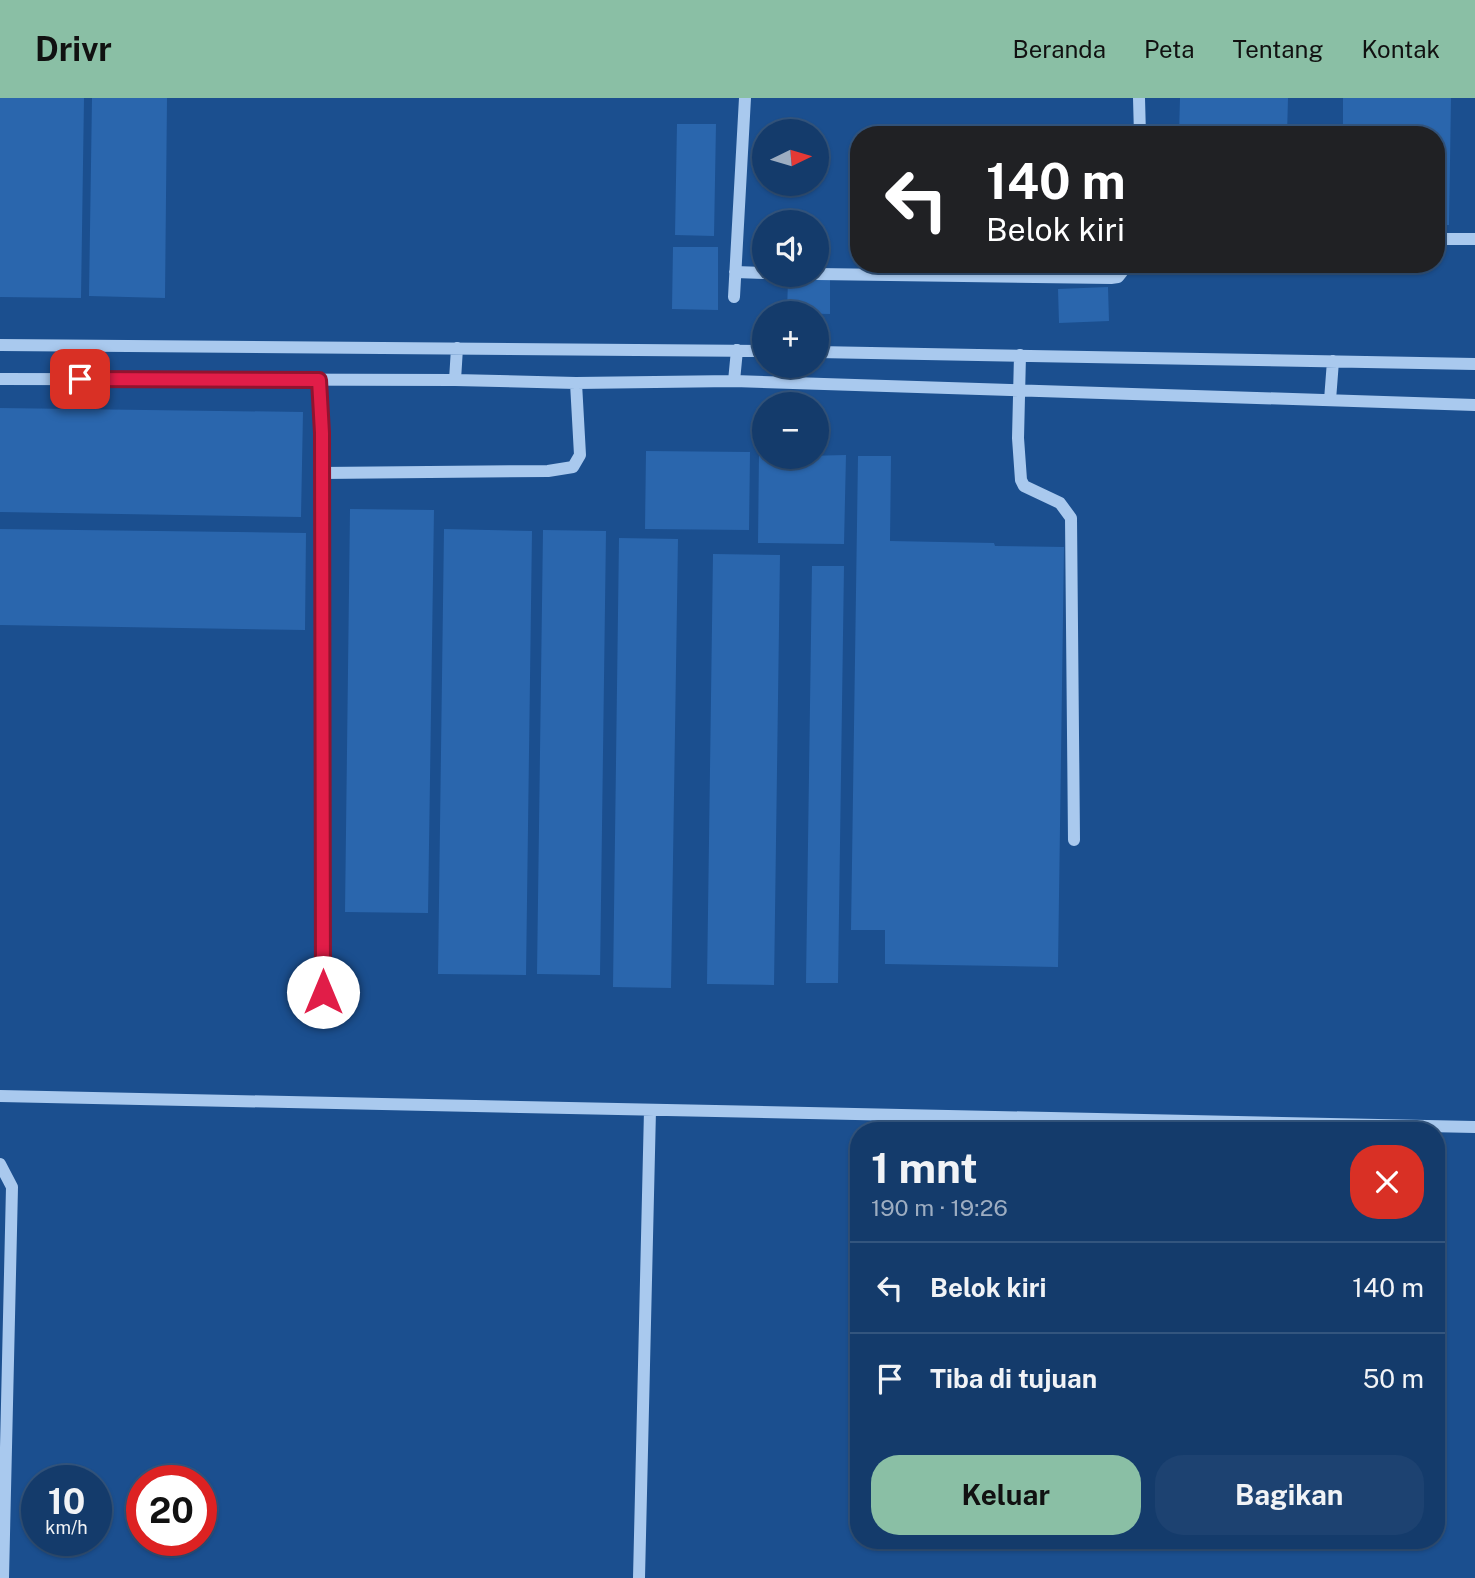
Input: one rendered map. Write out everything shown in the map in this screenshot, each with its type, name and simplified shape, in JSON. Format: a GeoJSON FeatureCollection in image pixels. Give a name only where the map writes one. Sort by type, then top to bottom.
{"type":"FeatureCollection","features":[{"type":"Feature","properties":{"kind":"street"},"geometry":{"type":"LineString","coordinates":[[734,297],[745,98]]}},
{"type":"Feature","properties":{"kind":"street"},"geometry":{"type":"LineString","coordinates":[[1139,98],[1140,126]]}},
{"type":"Feature","properties":{"kind":"street"},"geometry":{"type":"LineString","coordinates":[[1445,239],[1475,239]]}},
{"type":"Feature","properties":{"kind":"street"},"geometry":{"type":"LineString","coordinates":[[735,272],[752,273]]}},
{"type":"Feature","properties":{"kind":"street"},"geometry":{"type":"LineString","coordinates":[[829,274],[1111,278],[1118,277],[1121,273]]}},
{"type":"Feature","properties":{"kind":"street"},"geometry":{"type":"LineString","coordinates":[[0,345],[752,351]]}},
{"type":"Feature","properties":{"kind":"street"},"geometry":{"type":"LineString","coordinates":[[455,380],[457,348]]}},
{"type":"Feature","properties":{"kind":"street"},"geometry":{"type":"LineString","coordinates":[[734,382],[737,350]]}},
{"type":"Feature","properties":{"kind":"street"},"geometry":{"type":"LineString","coordinates":[[829,352],[1475,364]]}},
{"type":"Feature","properties":{"kind":"street"},"geometry":{"type":"LineString","coordinates":[[1020,355],[1021,480],[1024,486],[1060,503],[1071,518],[1074,840]]}},
{"type":"Feature","properties":{"kind":"street"},"geometry":{"type":"LineString","coordinates":[[1330,400],[1333,361]]}},
{"type":"Feature","properties":{"kind":"street"},"geometry":{"type":"LineString","coordinates":[[0,379],[734,382],[1475,405]]}},
{"type":"Feature","properties":{"kind":"street"},"geometry":{"type":"LineString","coordinates":[[319,380],[322,433],[323,992]]}},
{"type":"Feature","properties":{"kind":"street"},"geometry":{"type":"LineString","coordinates":[[321,473],[548,471],[573,467],[580,455],[576,383]]}},
{"type":"Feature","properties":{"kind":"street"},"geometry":{"type":"LineString","coordinates":[[0,1096],[650,1110],[1029,1122]]}},
{"type":"Feature","properties":{"kind":"street"},"geometry":{"type":"LineString","coordinates":[[639,1578],[650,1110]]}},
{"type":"Feature","properties":{"kind":"street"},"geometry":{"type":"LineString","coordinates":[[1445,1127],[1475,1127]]}},
{"type":"Feature","properties":{"kind":"street"},"geometry":{"type":"LineString","coordinates":[[0,1164],[12,1187],[3,1578]]}},
{"type":"Feature","properties":{"kind":"building"},"geometry":{"type":"Polygon","coordinates":[[[0,98],[84,98],[81,298],[0,297],[0,98]]]}},
{"type":"Feature","properties":{"kind":"building"},"geometry":{"type":"Polygon","coordinates":[[[92,98],[167,98],[165,298],[89,296],[92,98]]]}},
{"type":"Feature","properties":{"kind":"building"},"geometry":{"type":"Polygon","coordinates":[[[1180,98],[1288,98],[1287,126],[1179,126],[1180,98]]]}},
{"type":"Feature","properties":{"kind":"building"},"geometry":{"type":"Polygon","coordinates":[[[1343,98],[1451,98],[1449,225],[1445,225],[1445,126],[1343,126],[1343,98]]]}},
{"type":"Feature","properties":{"kind":"building"},"geometry":{"type":"Polygon","coordinates":[[[677,124],[716,124],[714,236],[675,235],[677,124]]]}},
{"type":"Feature","properties":{"kind":"building"},"geometry":{"type":"Polygon","coordinates":[[[673,247],[718,247],[718,310],[672,309],[673,247]]]}},
{"type":"Feature","properties":{"kind":"building"},"geometry":{"type":"Polygon","coordinates":[[[830,279],[830,314],[829,301],[787,301],[788,287],[829,287],[830,279]]]}},
{"type":"Feature","properties":{"kind":"building"},"geometry":{"type":"Polygon","coordinates":[[[1108,287],[1109,321],[1059,323],[1058,289],[1108,287]]]}},
{"type":"Feature","properties":{"kind":"building"},"geometry":{"type":"Polygon","coordinates":[[[0,408],[303,412],[301,517],[0,512],[0,408]]]}},
{"type":"Feature","properties":{"kind":"building"},"geometry":{"type":"Polygon","coordinates":[[[646,451],[750,452],[749,530],[645,529],[646,451]]]}},
{"type":"Feature","properties":{"kind":"building"},"geometry":{"type":"Polygon","coordinates":[[[829,455],[846,455],[844,544],[758,543],[759,469],[829,469],[829,455]]]}},
{"type":"Feature","properties":{"kind":"building"},"geometry":{"type":"Polygon","coordinates":[[[858,456],[891,456],[890,541],[1064,547],[1058,967],[885,964],[885,930],[851,930],[858,456]]]}},
{"type":"Feature","properties":{"kind":"building"},"geometry":{"type":"Polygon","coordinates":[[[350,509],[434,510],[428,913],[345,912],[350,509]]]}},
{"type":"Feature","properties":{"kind":"building"},"geometry":{"type":"Polygon","coordinates":[[[0,529],[306,533],[305,630],[0,625],[0,529]]]}},
{"type":"Feature","properties":{"kind":"building"},"geometry":{"type":"Polygon","coordinates":[[[444,529],[532,531],[526,975],[438,974],[444,529]]]}},
{"type":"Feature","properties":{"kind":"building"},"geometry":{"type":"Polygon","coordinates":[[[543,530],[606,531],[600,975],[537,974],[543,530]]]}},
{"type":"Feature","properties":{"kind":"building"},"geometry":{"type":"Polygon","coordinates":[[[619,538],[678,539],[671,988],[613,987],[619,538]]]}},
{"type":"Feature","properties":{"kind":"building"},"geometry":{"type":"Polygon","coordinates":[[[713,554],[780,555],[774,985],[707,984],[713,554]]]}},
{"type":"Feature","properties":{"kind":"building"},"geometry":{"type":"Polygon","coordinates":[[[812,566],[844,566],[838,983],[806,983],[812,566]]]}},
{"type":"Feature","properties":{"kind":"route"},"geometry":{"type":"LineString","coordinates":[[80,379],[319,380],[322,433],[323,992]]}}]}
